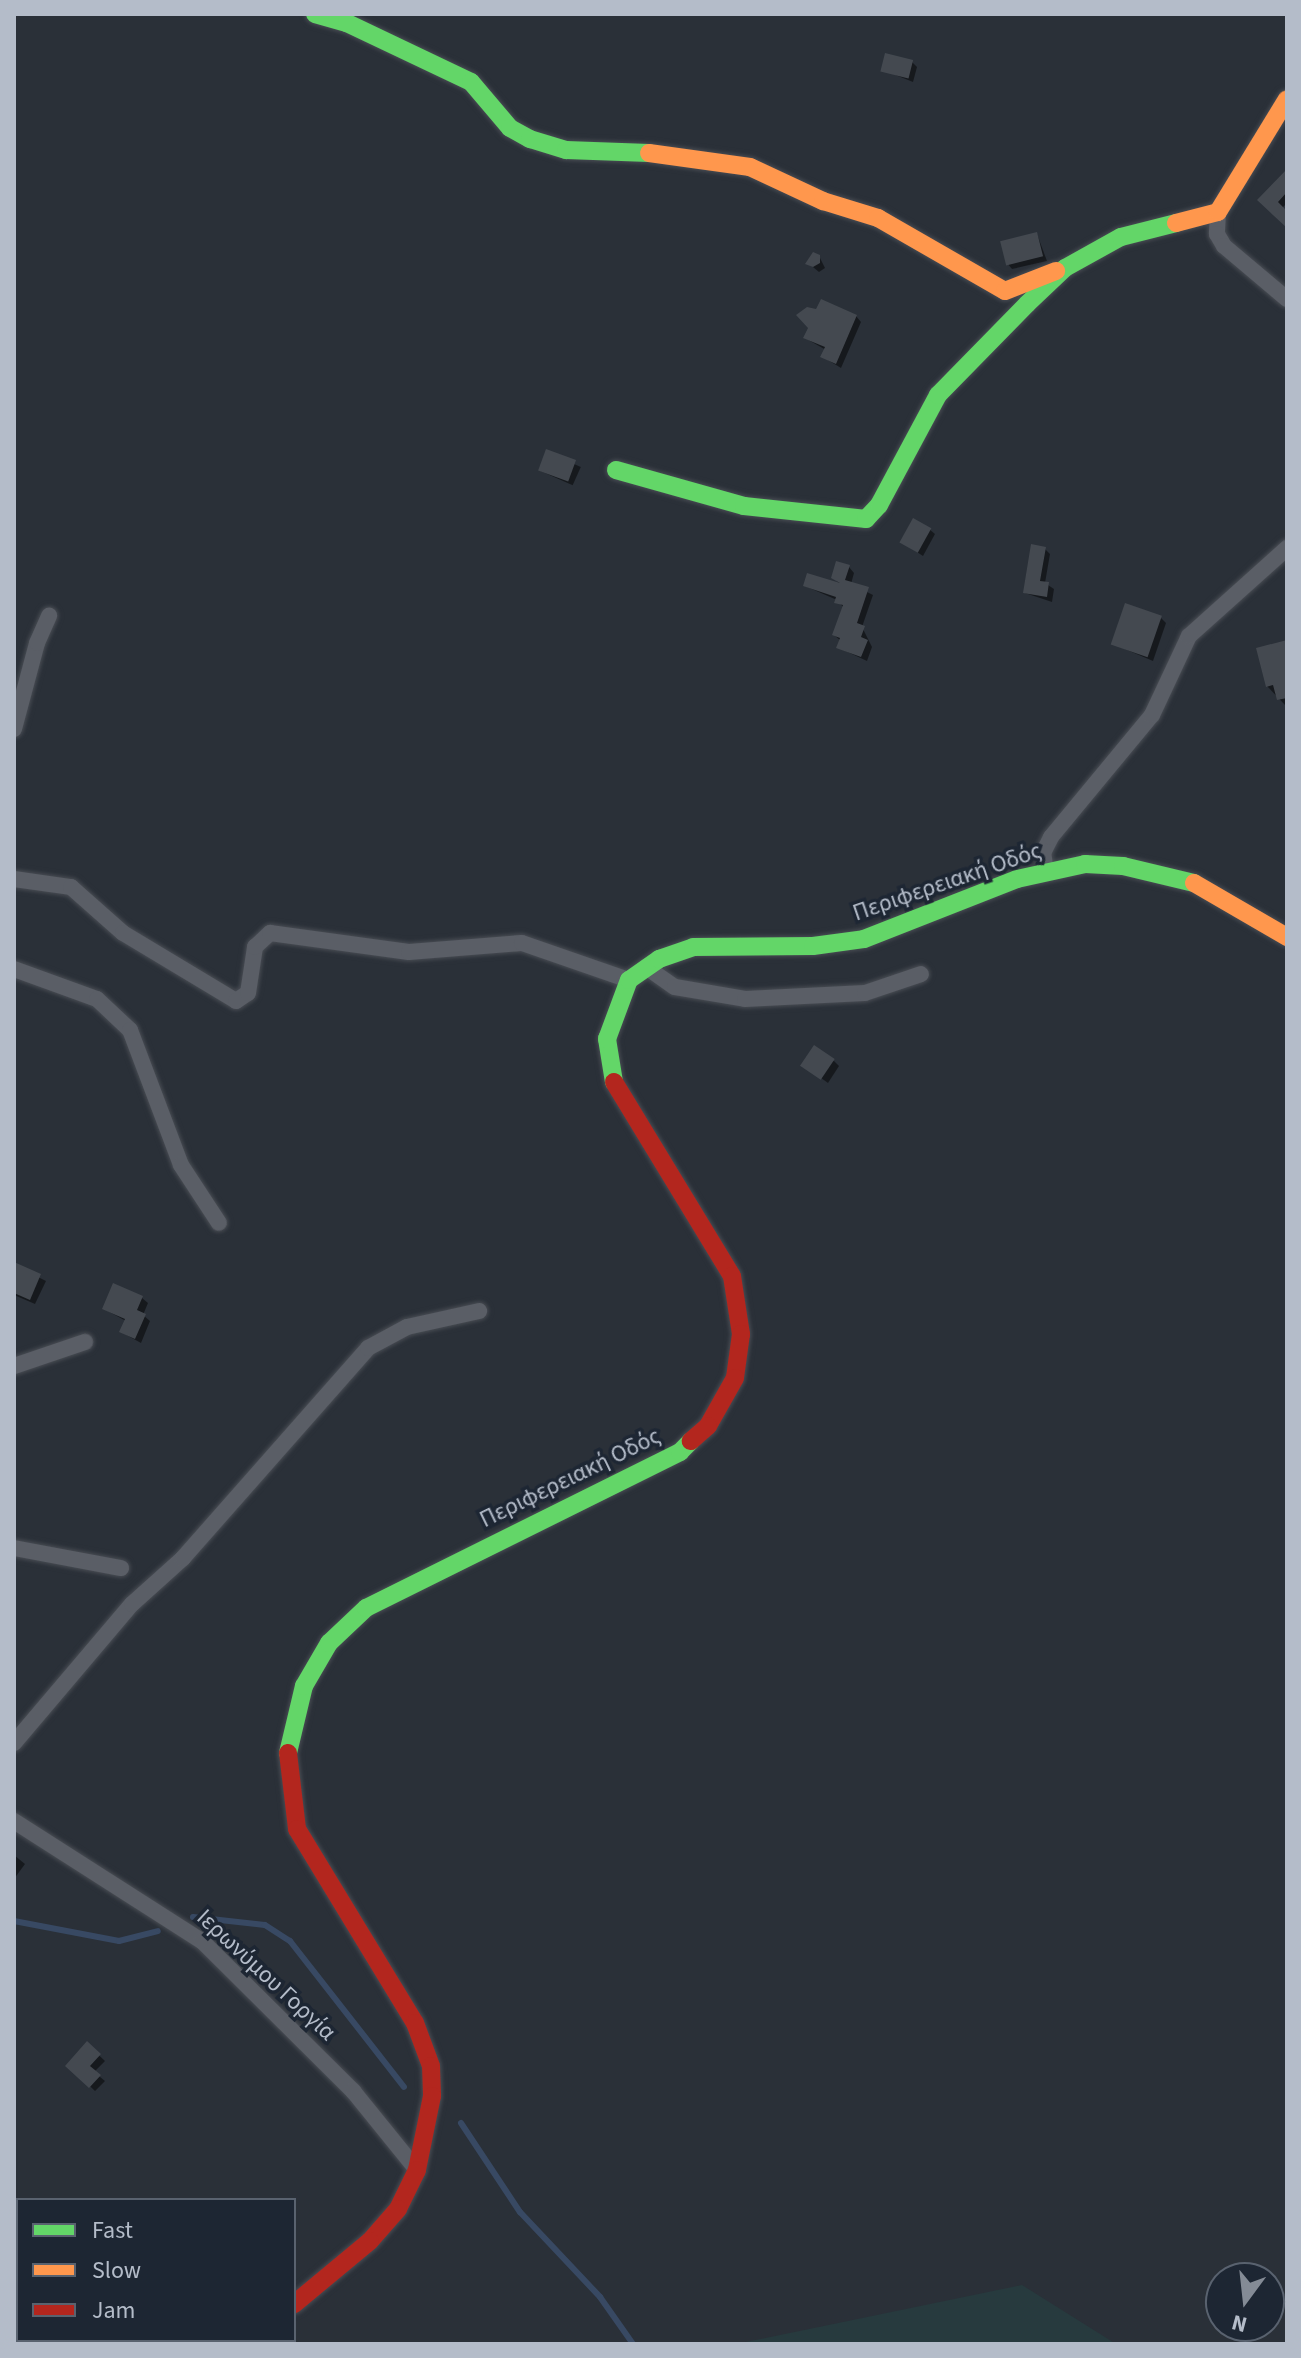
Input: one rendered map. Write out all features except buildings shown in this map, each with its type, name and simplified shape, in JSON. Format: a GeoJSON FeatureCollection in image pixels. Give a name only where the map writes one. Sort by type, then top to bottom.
{"type":"FeatureCollection","features":[{"type":"Feature","properties":{"kind":"main road"},"geometry":{"type":"LineString","coordinates":[[315,14],[347,23],[458,74],[510,128],[530,139],[566,150],[668,154],[750,167],[823,201],[888,223],[1005,291],[1065,268],[1121,237],[1218,212],[1287,99]]}},
{"type":"Feature","properties":{"kind":"main road"},"geometry":{"type":"LineString","coordinates":[[616,470],[744,506],[866,519],[879,505],[938,395],[1065,268]]}},
{"type":"Feature","properties":{"kind":"main road","name":"Περιφερειακή Οδός"},"geometry":{"type":"LineString","coordinates":[[296,2302],[380,2232],[417,2170],[432,2096],[427,2048],[302,1842],[287,1779],[288,1741],[309,1675],[329,1643],[356,1615],[437,1568],[660,1465],[703,1432],[730,1391],[741,1334],[732,1276],[624,1105],[610,1070],[610,1023],[629,980],[675,951],[716,944],[813,946],[864,939],[1046,871],[1085,864],[1168,876],[1228,900],[1287,937]]}},
{"type":"Feature","properties":{"kind":"street"},"geometry":{"type":"LineString","coordinates":[[1218,212],[1217,234],[1224,246],[1287,299]]}},
{"type":"Feature","properties":{"kind":"street"},"geometry":{"type":"LineString","coordinates":[[1046,871],[1043,853],[1051,837],[1152,715],[1177,652],[1194,628],[1287,548]]}},
{"type":"Feature","properties":{"kind":"street"},"geometry":{"type":"LineString","coordinates":[[14,729],[49,616]]}},
{"type":"Feature","properties":{"kind":"street"},"geometry":{"type":"LineString","coordinates":[[14,879],[71,887],[123,933],[236,1001],[248,993],[255,947],[270,933],[409,952],[522,943],[629,980]]}},
{"type":"Feature","properties":{"kind":"street"},"geometry":{"type":"LineString","coordinates":[[646,967],[685,990],[745,999],[836,997],[921,974]]}},
{"type":"Feature","properties":{"kind":"street"},"geometry":{"type":"LineString","coordinates":[[14,969],[97,999],[130,1030],[181,1165],[219,1223]]}},
{"type":"Feature","properties":{"kind":"street"},"geometry":{"type":"LineString","coordinates":[[14,1743],[132,1604],[183,1558],[368,1348],[407,1327],[479,1311]]}},
{"type":"Feature","properties":{"kind":"street"},"geometry":{"type":"LineString","coordinates":[[14,1366],[85,1342]]}},
{"type":"Feature","properties":{"kind":"street"},"geometry":{"type":"LineString","coordinates":[[14,1548],[121,1568]]}},
{"type":"Feature","properties":{"kind":"street","name":"Ιερωνύμου Γοργία"},"geometry":{"type":"LineString","coordinates":[[14,1821],[202,1941],[353,2091],[417,2170]]}},
{"type":"Feature","properties":{"kind":"green space"},"geometry":{"type":"Polygon","coordinates":[[[1022,2285],[1116,2344],[736,2344],[1022,2285]]]}},
{"type":"Feature","properties":{"kind":"waterway"},"geometry":{"type":"LineString","coordinates":[[193,1917],[265,1925],[290,1941],[404,2087]]}},
{"type":"Feature","properties":{"kind":"waterway"},"geometry":{"type":"LineString","coordinates":[[14,1921],[119,1941],[158,1931]]}},
{"type":"Feature","properties":{"kind":"waterway"},"geometry":{"type":"LineString","coordinates":[[461,2123],[520,2212],[600,2297],[633,2344]]}},
{"type":"Feature","properties":{"kind":"traffic: fast"},"geometry":{"type":"LineString","coordinates":[[315,14],[347,23],[471,82],[510,128],[530,139],[566,150],[649,153]]}},
{"type":"Feature","properties":{"kind":"traffic: fast"},"geometry":{"type":"LineString","coordinates":[[616,470],[744,506],[866,519],[879,505],[938,395],[1027,304],[1065,268],[1121,237],[1176,223]]}},
{"type":"Feature","properties":{"kind":"traffic: fast"},"geometry":{"type":"LineString","coordinates":[[614,1082],[607,1039],[629,980],[659,959],[693,947],[813,946],[864,939],[1017,879],[1085,864],[1123,866],[1194,883]]}},
{"type":"Feature","properties":{"kind":"traffic: fast"},"geometry":{"type":"LineString","coordinates":[[288,1753],[304,1686],[329,1643],[366,1608],[680,1452],[691,1441]]}},
{"type":"Feature","properties":{"kind":"traffic: slow"},"geometry":{"type":"LineString","coordinates":[[1176,223],[1218,212],[1287,99]]}},
{"type":"Feature","properties":{"kind":"traffic: slow"},"geometry":{"type":"LineString","coordinates":[[649,153],[750,167],[823,201],[878,218],[1005,291],[1056,271]]}},
{"type":"Feature","properties":{"kind":"traffic: slow"},"geometry":{"type":"LineString","coordinates":[[1194,883],[1287,937]]}},
{"type":"Feature","properties":{"kind":"traffic: jam"},"geometry":{"type":"LineString","coordinates":[[614,1082],[732,1276],[741,1334],[735,1378],[708,1426],[691,1441]]}},
{"type":"Feature","properties":{"kind":"traffic: jam"},"geometry":{"type":"LineString","coordinates":[[288,1753],[297,1829],[415,2023],[431,2066],[432,2096],[417,2170],[398,2209],[370,2241],[296,2302]]}}]}
